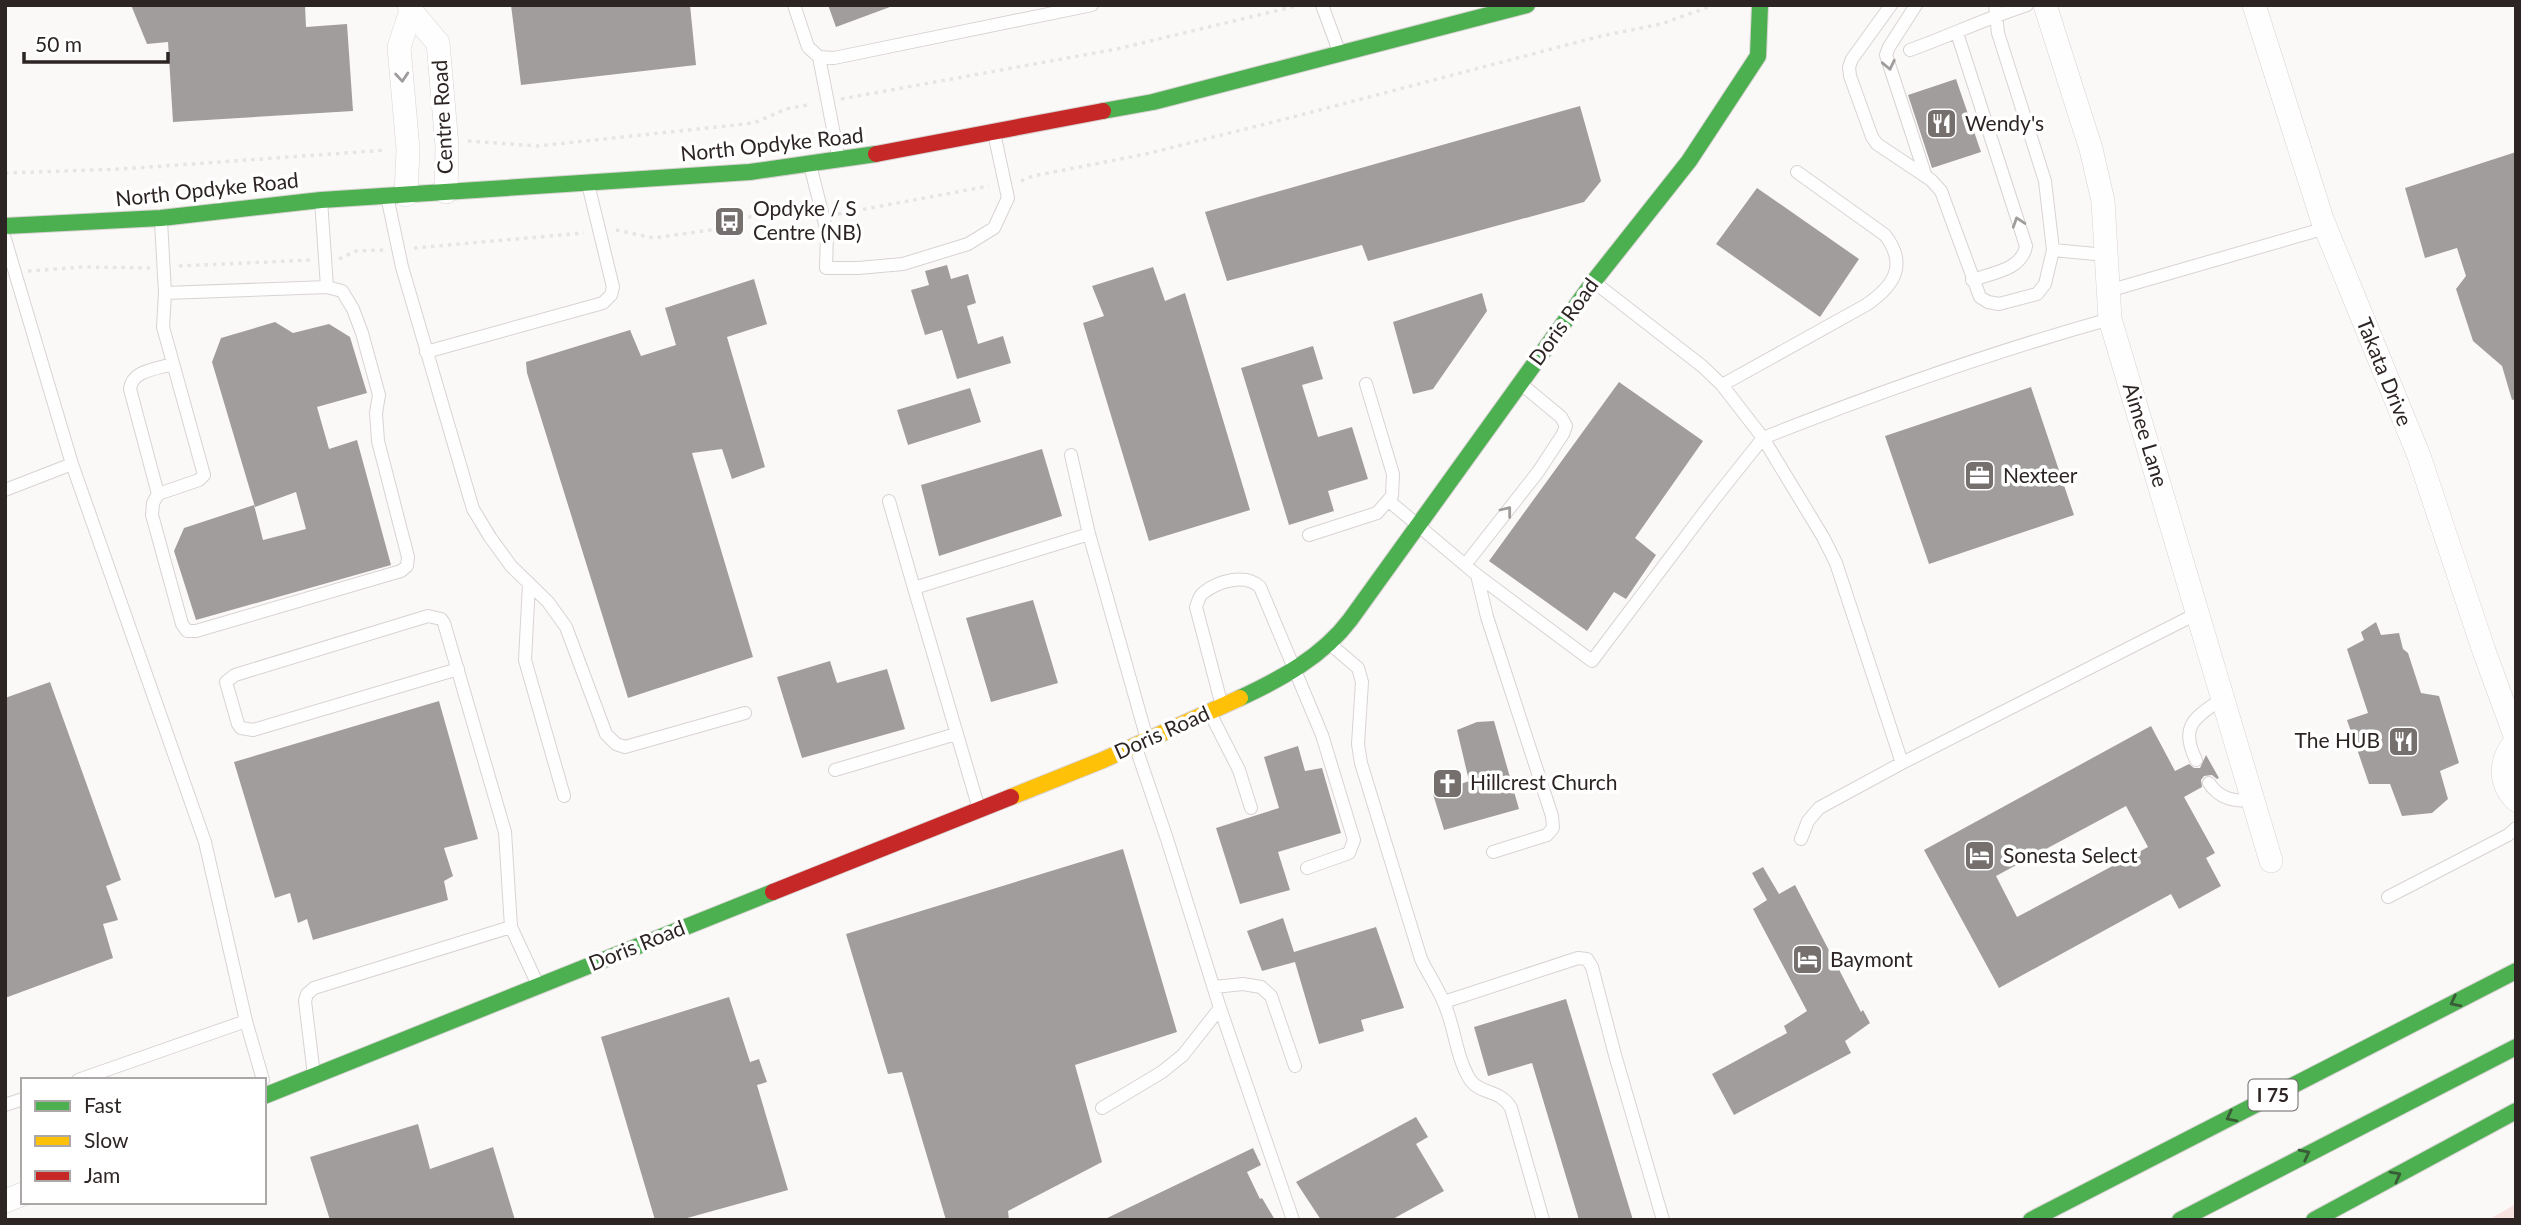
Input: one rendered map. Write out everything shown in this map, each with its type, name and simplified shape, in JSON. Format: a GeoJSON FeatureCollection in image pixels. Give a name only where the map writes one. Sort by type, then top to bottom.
{"type":"FeatureCollection","features":[{"type":"Feature","properties":{"kind":"main road","name":"North Opdyke Road"},"geometry":{"type":"LineString","coordinates":[[5,226],[161,218],[321,200],[750,172],[839,162],[1153,102],[1527,5]]}},
{"type":"Feature","properties":{"kind":"main road","name":"Doris Road"},"geometry":{"type":"LineString","coordinates":[[266,1088],[314,1076],[979,810],[1216,710],[1295,668],[1329,644],[1362,604],[1594,281],[1689,161],[1758,56],[1760,5]]}},
{"type":"Feature","properties":{"kind":"main road","name":"I 75"},"geometry":{"type":"LineString","coordinates":[[2031,1220],[2516,971]]}},
{"type":"Feature","properties":{"kind":"main road"},"geometry":{"type":"LineString","coordinates":[[2180,1220],[2516,1047]]}},
{"type":"Feature","properties":{"kind":"main road"},"geometry":{"type":"LineString","coordinates":[[2314,1220],[2516,1111]]}},
{"type":"Feature","properties":{"kind":"street","name":"Aimee Lane"},"geometry":{"type":"LineString","coordinates":[[2045,5],[2091,149],[2103,201],[2110,319],[2271,861]]}},
{"type":"Feature","properties":{"kind":"street","name":"Takata Drive"},"geometry":{"type":"LineString","coordinates":[[2254,5],[2326,228],[2419,456],[2516,739]]}},
{"type":"Feature","properties":{"kind":"street","name":"Centre Road"},"geometry":{"type":"LineString","coordinates":[[410,8],[438,43],[447,146],[446,192]]}},
{"type":"Feature","properties":{"kind":"street","name":"Centre Road"},"geometry":{"type":"LineString","coordinates":[[397,195],[408,149],[399,47],[410,8]]}},
{"type":"Feature","properties":{"kind":"street"},"geometry":{"type":"LineString","coordinates":[[2516,739],[2505,757],[2502,770],[2504,782],[2516,800]]}},
{"type":"Feature","properties":{"kind":"lane"},"geometry":{"type":"LineString","coordinates":[[794,5],[808,47],[819,57],[839,162]]}},
{"type":"Feature","properties":{"kind":"lane"},"geometry":{"type":"LineString","coordinates":[[819,57],[834,58],[1093,5]]}},
{"type":"Feature","properties":{"kind":"lane"},"geometry":{"type":"LineString","coordinates":[[1322,5],[1340,54]]}},
{"type":"Feature","properties":{"kind":"lane"},"geometry":{"type":"LineString","coordinates":[[1891,5],[1852,59],[1850,76],[1872,137],[1877,144],[1926,177],[1941,191],[1980,297],[1998,304],[2037,294],[2045,284],[2053,250],[2045,181],[1998,33],[1995,10]]}},
{"type":"Feature","properties":{"kind":"lane"},"geometry":{"type":"LineString","coordinates":[[1916,5],[1886,55],[1926,177]]}},
{"type":"Feature","properties":{"kind":"lane"},"geometry":{"type":"LineString","coordinates":[[1910,50],[1957,33],[1995,10],[2027,5]]}},
{"type":"Feature","properties":{"kind":"lane"},"geometry":{"type":"LineString","coordinates":[[1957,33],[2026,246],[2015,265],[1972,280]]}},
{"type":"Feature","properties":{"kind":"lane"},"geometry":{"type":"LineString","coordinates":[[810,164],[827,232],[826,268],[903,264],[968,244],[994,228],[1008,198],[994,133]]}},
{"type":"Feature","properties":{"kind":"lane"},"geometry":{"type":"LineString","coordinates":[[1722,385],[1866,305],[1895,277],[1898,261],[1894,247],[1885,235],[1797,172]]}},
{"type":"Feature","properties":{"kind":"lane"},"geometry":{"type":"LineString","coordinates":[[426,352],[603,303],[611,295],[613,287],[588,183]]}},
{"type":"Feature","properties":{"kind":"lane"},"geometry":{"type":"LineString","coordinates":[[397,195],[398,249],[473,509],[497,547],[548,602],[566,628],[606,734],[616,744],[625,747],[745,713]]}},
{"type":"Feature","properties":{"kind":"lane"},"geometry":{"type":"LineString","coordinates":[[321,200],[327,287]]}},
{"type":"Feature","properties":{"kind":"lane"},"geometry":{"type":"LineString","coordinates":[[161,218],[165,293],[163,327],[204,475],[199,480],[158,494],[153,503],[152,515],[182,624],[187,631],[195,631],[401,571],[407,566],[408,557],[378,441],[377,382],[353,309],[342,291],[327,287],[165,293]]}},
{"type":"Feature","properties":{"kind":"lane"},"geometry":{"type":"LineString","coordinates":[[2108,291],[2326,228]]}},
{"type":"Feature","properties":{"kind":"lane"},"geometry":{"type":"LineString","coordinates":[[5,239],[72,464],[205,842],[246,1021],[262,1078]]}},
{"type":"Feature","properties":{"kind":"lane"},"geometry":{"type":"LineString","coordinates":[[2053,250],[2106,255]]}},
{"type":"Feature","properties":{"kind":"lane"},"geometry":{"type":"LineString","coordinates":[[1594,281],[1702,366],[1722,385],[1763,438],[1836,563],[1902,763]]}},
{"type":"Feature","properties":{"kind":"lane"},"geometry":{"type":"LineString","coordinates":[[1389,501],[1477,575],[1592,661],[1763,438],[1833,410],[2047,337],[2110,319]]}},
{"type":"Feature","properties":{"kind":"lane"},"geometry":{"type":"LineString","coordinates":[[158,494],[130,389],[131,381],[136,375],[173,364]]}},
{"type":"Feature","properties":{"kind":"lane"},"geometry":{"type":"LineString","coordinates":[[1465,565],[1538,472],[1566,426],[1561,417],[1520,383]]}},
{"type":"Feature","properties":{"kind":"lane"},"geometry":{"type":"LineString","coordinates":[[1309,535],[1377,513],[1392,496],[1393,474],[1366,384]]}},
{"type":"Feature","properties":{"kind":"lane"},"geometry":{"type":"LineString","coordinates":[[1070,455],[1141,742],[1220,1009],[1293,1220]]}},
{"type":"Feature","properties":{"kind":"lane"},"geometry":{"type":"LineString","coordinates":[[5,490],[72,464]]}},
{"type":"Feature","properties":{"kind":"lane"},"geometry":{"type":"LineString","coordinates":[[889,501],[979,810]]}},
{"type":"Feature","properties":{"kind":"lane"},"geometry":{"type":"LineString","coordinates":[[914,588],[1089,534]]}},
{"type":"Feature","properties":{"kind":"lane"},"geometry":{"type":"LineString","coordinates":[[1477,575],[1487,617],[1552,816],[1553,828],[1547,835],[1493,852]]}},
{"type":"Feature","properties":{"kind":"lane"},"geometry":{"type":"LineString","coordinates":[[1251,808],[1240,770],[1216,710],[1196,607],[1200,594],[1214,586],[1240,578],[1254,581],[1260,587],[1322,735],[1354,840],[1349,853],[1307,868]]}},
{"type":"Feature","properties":{"kind":"lane"},"geometry":{"type":"LineString","coordinates":[[529,583],[525,660],[564,796]]}},
{"type":"Feature","properties":{"kind":"lane"},"geometry":{"type":"LineString","coordinates":[[1801,839],[1808,821],[1819,808],[1902,763],[2199,613]]}},
{"type":"Feature","properties":{"kind":"lane"},"geometry":{"type":"LineString","coordinates":[[458,669],[253,730],[242,728],[238,724],[226,682],[235,675],[428,616],[441,619],[458,669],[505,832],[511,927],[538,986]]}},
{"type":"Feature","properties":{"kind":"lane"},"geometry":{"type":"LineString","coordinates":[[1329,644],[1358,668],[1362,682],[1358,744],[1361,763],[1421,959],[1444,1002],[1473,1084],[1506,1099],[1511,1108],[1544,1220]]}},
{"type":"Feature","properties":{"kind":"lane"},"geometry":{"type":"LineString","coordinates":[[2196,761],[2189,745],[2188,733],[2192,721],[2223,698]]}},
{"type":"Feature","properties":{"kind":"lane"},"geometry":{"type":"LineString","coordinates":[[835,769],[956,734]]}},
{"type":"Feature","properties":{"kind":"lane"},"geometry":{"type":"LineString","coordinates":[[2209,783],[2220,796],[2235,801],[2253,801]]}},
{"type":"Feature","properties":{"kind":"lane"},"geometry":{"type":"LineString","coordinates":[[2388,897],[2508,835],[2516,828]]}},
{"type":"Feature","properties":{"kind":"lane"},"geometry":{"type":"LineString","coordinates":[[314,1076],[305,1001],[307,994],[314,988],[511,927]]}},
{"type":"Feature","properties":{"kind":"lane"},"geometry":{"type":"LineString","coordinates":[[1444,1002],[1578,958],[1587,959],[1592,967],[1663,1220]]}},
{"type":"Feature","properties":{"kind":"lane"},"geometry":{"type":"LineString","coordinates":[[1214,987],[1243,984],[1261,987],[1271,996],[1295,1066]]}},
{"type":"Feature","properties":{"kind":"lane"},"geometry":{"type":"LineString","coordinates":[[1102,1108],[1162,1072],[1183,1055],[1220,1009]]}},
{"type":"Feature","properties":{"kind":"lane"},"geometry":{"type":"LineString","coordinates":[[84,1078],[246,1021]]}},
{"type":"Feature","properties":{"kind":"path"},"geometry":{"type":"LineString","coordinates":[[447,146],[464,141],[538,145],[754,123],[786,108],[1117,48],[1300,5]]}},
{"type":"Feature","properties":{"kind":"path"},"geometry":{"type":"LineString","coordinates":[[1021,181],[1034,176],[1146,154],[1601,36],[1661,24],[1699,8],[1714,5]]}},
{"type":"Feature","properties":{"kind":"path"},"geometry":{"type":"LineString","coordinates":[[5,173],[122,169],[408,149]]}},
{"type":"Feature","properties":{"kind":"path"},"geometry":{"type":"LineString","coordinates":[[837,214],[988,186]]}},
{"type":"Feature","properties":{"kind":"path"},"geometry":{"type":"LineString","coordinates":[[615,230],[654,238],[724,228],[743,218],[778,212],[790,215],[809,214]]}},
{"type":"Feature","properties":{"kind":"path"},"geometry":{"type":"LineString","coordinates":[[414,248],[583,233]]}},
{"type":"Feature","properties":{"kind":"path"},"geometry":{"type":"LineString","coordinates":[[338,259],[356,251],[382,251]]}},
{"type":"Feature","properties":{"kind":"path"},"geometry":{"type":"LineString","coordinates":[[179,266],[313,260]]}},
{"type":"Feature","properties":{"kind":"path"},"geometry":{"type":"LineString","coordinates":[[29,271],[118,266],[148,268]]}},
{"type":"Feature","properties":{"kind":"shaded area"},"geometry":{"type":"Polygon","coordinates":[[[2516,1204],[2516,1220],[2488,1220],[2516,1204]]]}},
{"type":"Feature","properties":{"kind":"building"},"geometry":{"type":"Polygon","coordinates":[[[131,5],[305,5],[306,27],[347,24],[353,111],[173,122],[168,42],[147,44],[131,5]]]}},
{"type":"Feature","properties":{"kind":"building"},"geometry":{"type":"Polygon","coordinates":[[[511,5],[690,5],[696,65],[521,85],[511,5]]]}},
{"type":"Feature","properties":{"kind":"building"},"geometry":{"type":"Polygon","coordinates":[[[828,5],[890,5],[890,7],[836,27],[828,5]]]}},
{"type":"Feature","properties":{"kind":"building","name":"Wendy's"},"geometry":{"type":"Polygon","coordinates":[[[1956,79],[1981,152],[1932,168],[1908,95],[1956,79]]]}},
{"type":"Feature","properties":{"kind":"building"},"geometry":{"type":"Polygon","coordinates":[[[1580,106],[1601,181],[1584,202],[1368,261],[1362,245],[1227,281],[1205,212],[1580,106]]]}},
{"type":"Feature","properties":{"kind":"building"},"geometry":{"type":"Polygon","coordinates":[[[2516,152],[2516,399],[2512,400],[2502,366],[2473,341],[2456,289],[2466,276],[2457,248],[2425,258],[2405,188],[2516,152]]]}},
{"type":"Feature","properties":{"kind":"building"},"geometry":{"type":"Polygon","coordinates":[[[1757,188],[1859,259],[1820,317],[1716,244],[1757,188]]]}},
{"type":"Feature","properties":{"kind":"building"},"geometry":{"type":"Polygon","coordinates":[[[947,265],[951,279],[968,274],[976,303],[967,306],[978,344],[1003,336],[1011,363],[957,379],[942,330],[925,335],[911,290],[929,285],[925,271],[947,265]]]}},
{"type":"Feature","properties":{"kind":"building"},"geometry":{"type":"Polygon","coordinates":[[[1153,267],[1165,301],[1185,293],[1250,510],[1149,541],[1083,323],[1104,316],[1092,286],[1153,267]]]}},
{"type":"Feature","properties":{"kind":"building"},"geometry":{"type":"Polygon","coordinates":[[[754,279],[767,324],[727,337],[765,467],[732,479],[722,449],[692,453],[753,657],[628,698],[527,373],[526,362],[630,330],[641,356],[676,345],[665,308],[754,279]]]}},
{"type":"Feature","properties":{"kind":"building"},"geometry":{"type":"Polygon","coordinates":[[[1482,293],[1487,311],[1433,389],[1413,394],[1393,322],[1482,293]]]}},
{"type":"Feature","properties":{"kind":"building"},"geometry":{"type":"Polygon","coordinates":[[[275,322],[293,333],[329,324],[350,337],[367,393],[317,407],[329,449],[357,440],[391,565],[196,620],[174,551],[184,528],[254,505],[263,540],[306,529],[296,492],[255,507],[212,362],[221,338],[275,322]]]}},
{"type":"Feature","properties":{"kind":"building"},"geometry":{"type":"Polygon","coordinates":[[[1313,346],[1323,379],[1302,385],[1318,437],[1352,427],[1368,479],[1328,491],[1334,511],[1289,525],[1241,368],[1313,346]]]}},
{"type":"Feature","properties":{"kind":"building"},"geometry":{"type":"Polygon","coordinates":[[[1619,382],[1703,441],[1635,538],[1656,555],[1626,599],[1614,592],[1587,631],[1489,561],[1619,382]]]}},
{"type":"Feature","properties":{"kind":"building","name":"Nexteer"},"geometry":{"type":"Polygon","coordinates":[[[2031,387],[2074,515],[1929,564],[1885,436],[2031,387]]]}},
{"type":"Feature","properties":{"kind":"building"},"geometry":{"type":"Polygon","coordinates":[[[970,388],[981,422],[908,445],[897,410],[970,388]]]}},
{"type":"Feature","properties":{"kind":"building"},"geometry":{"type":"Polygon","coordinates":[[[1042,449],[1062,516],[939,556],[921,485],[1042,449]]]}},
{"type":"Feature","properties":{"kind":"building"},"geometry":{"type":"Polygon","coordinates":[[[1033,600],[1058,683],[991,702],[966,618],[1033,600]]]}},
{"type":"Feature","properties":{"kind":"building","name":"The HUB"},"geometry":{"type":"Polygon","coordinates":[[[2376,622],[2381,635],[2399,633],[2421,693],[2439,696],[2459,763],[2440,771],[2448,799],[2432,813],[2402,816],[2390,784],[2369,784],[2347,720],[2368,713],[2347,649],[2364,640],[2361,632],[2376,622]]]}},
{"type":"Feature","properties":{"kind":"building"},"geometry":{"type":"Polygon","coordinates":[[[830,661],[837,683],[887,669],[905,729],[802,758],[777,677],[830,661]]]}},
{"type":"Feature","properties":{"kind":"building"},"geometry":{"type":"Polygon","coordinates":[[[50,682],[121,880],[106,886],[118,920],[103,924],[113,958],[5,998],[5,698],[50,682]]]}},
{"type":"Feature","properties":{"kind":"building"},"geometry":{"type":"Polygon","coordinates":[[[439,701],[478,839],[444,848],[453,876],[444,881],[448,900],[313,940],[307,919],[298,923],[290,893],[275,898],[234,762],[439,701]]]}},
{"type":"Feature","properties":{"kind":"building"},"geometry":{"type":"Polygon","coordinates":[[[1494,721],[1519,809],[1444,830],[1433,794],[1469,781],[1457,730],[1477,722],[1494,721]]]}},
{"type":"Feature","properties":{"kind":"building","name":"Sonesta Select"},"geometry":{"type":"Polygon","coordinates":[[[2151,726],[2175,771],[2189,764],[2200,768],[2206,755],[2219,778],[2204,776],[2201,780],[2202,787],[2184,797],[2215,853],[2206,858],[2221,886],[2179,909],[2171,894],[1999,988],[1924,850],[2151,726]],[[2126,806],[1996,876],[2017,917],[2148,847],[2126,806]]]}},
{"type":"Feature","properties":{"kind":"building"},"geometry":{"type":"Polygon","coordinates":[[[1298,746],[1305,771],[1322,768],[1341,833],[1278,852],[1290,890],[1240,904],[1216,828],[1279,808],[1264,757],[1298,746]]]}},
{"type":"Feature","properties":{"kind":"building"},"geometry":{"type":"Polygon","coordinates":[[[1123,849],[1177,1032],[1075,1065],[1102,1162],[1008,1211],[1009,1220],[946,1220],[902,1072],[888,1074],[846,934],[1123,849]]]}},
{"type":"Feature","properties":{"kind":"building","name":"Baymont"},"geometry":{"type":"Polygon","coordinates":[[[1763,867],[1779,894],[1795,885],[1861,1012],[1863,1010],[1870,1023],[1845,1041],[1851,1053],[1734,1115],[1712,1074],[1787,1033],[1784,1026],[1807,1011],[1753,909],[1767,900],[1752,873],[1763,867]]]}},
{"type":"Feature","properties":{"kind":"building"},"geometry":{"type":"Polygon","coordinates":[[[1283,918],[1294,952],[1376,927],[1404,1008],[1361,1020],[1364,1031],[1319,1044],[1295,962],[1262,971],[1247,931],[1283,918]]]}},
{"type":"Feature","properties":{"kind":"building"},"geometry":{"type":"Polygon","coordinates":[[[729,997],[750,1062],[759,1059],[767,1082],[757,1085],[788,1190],[680,1220],[655,1220],[601,1037],[729,997]]]}},
{"type":"Feature","properties":{"kind":"building"},"geometry":{"type":"Polygon","coordinates":[[[1566,999],[1633,1220],[1579,1220],[1532,1063],[1488,1076],[1474,1027],[1566,999]]]}},
{"type":"Feature","properties":{"kind":"building"},"geometry":{"type":"Polygon","coordinates":[[[1416,1117],[1428,1137],[1416,1144],[1444,1191],[1391,1220],[1321,1220],[1296,1182],[1416,1117]]]}},
{"type":"Feature","properties":{"kind":"building"},"geometry":{"type":"Polygon","coordinates":[[[418,1124],[430,1169],[493,1147],[515,1220],[330,1220],[310,1157],[418,1124]]]}},
{"type":"Feature","properties":{"kind":"building"},"geometry":{"type":"Polygon","coordinates":[[[1253,1148],[1261,1165],[1247,1172],[1260,1199],[1262,1198],[1275,1220],[1103,1220],[1253,1148]]]}},
{"type":"Feature","properties":{"kind":"traffic: fast"},"geometry":{"type":"LineString","coordinates":[[1103,111],[1153,102],[1527,5]]}},
{"type":"Feature","properties":{"kind":"traffic: fast"},"geometry":{"type":"LineString","coordinates":[[1240,698],[1300,665],[1327,645],[1350,620],[1594,281],[1689,161],[1758,56],[1760,5]]}},
{"type":"Feature","properties":{"kind":"traffic: fast"},"geometry":{"type":"LineString","coordinates":[[5,226],[161,218],[321,200],[750,172],[876,154]]}},
{"type":"Feature","properties":{"kind":"traffic: fast"},"geometry":{"type":"LineString","coordinates":[[266,1095],[773,892]]}},
{"type":"Feature","properties":{"kind":"traffic: fast"},"geometry":{"type":"LineString","coordinates":[[2031,1220],[2516,971]]}},
{"type":"Feature","properties":{"kind":"traffic: fast"},"geometry":{"type":"LineString","coordinates":[[2180,1220],[2516,1047]]}},
{"type":"Feature","properties":{"kind":"traffic: fast"},"geometry":{"type":"LineString","coordinates":[[2314,1220],[2516,1111]]}},
{"type":"Feature","properties":{"kind":"traffic: slow"},"geometry":{"type":"LineString","coordinates":[[1011,797],[1103,760],[1240,698]]}},
{"type":"Feature","properties":{"kind":"traffic: jam"},"geometry":{"type":"LineString","coordinates":[[876,154],[1103,111]]}},
{"type":"Feature","properties":{"kind":"traffic: jam"},"geometry":{"type":"LineString","coordinates":[[773,892],[1011,797]]}},
{"type":"Feature","properties":{"kind":"place","name":"Wendy's"},"geometry":{"type":"Point","coordinates":[1942,124]}},
{"type":"Feature","properties":{"kind":"place","name":"Opdyke / S Centre (NB)"},"geometry":{"type":"Point","coordinates":[730,221]}},
{"type":"Feature","properties":{"kind":"place","name":"Nexteer"},"geometry":{"type":"Point","coordinates":[1980,476]}},
{"type":"Feature","properties":{"kind":"place","name":"The HUB"},"geometry":{"type":"Point","coordinates":[2403,741]}},
{"type":"Feature","properties":{"kind":"place","name":"Hillcrest Church"},"geometry":{"type":"Point","coordinates":[1447,783]}},
{"type":"Feature","properties":{"kind":"place","name":"Sonesta Select"},"geometry":{"type":"Point","coordinates":[1980,856]}},
{"type":"Feature","properties":{"kind":"place","name":"Baymont"},"geometry":{"type":"Point","coordinates":[1807,960]}}]}
